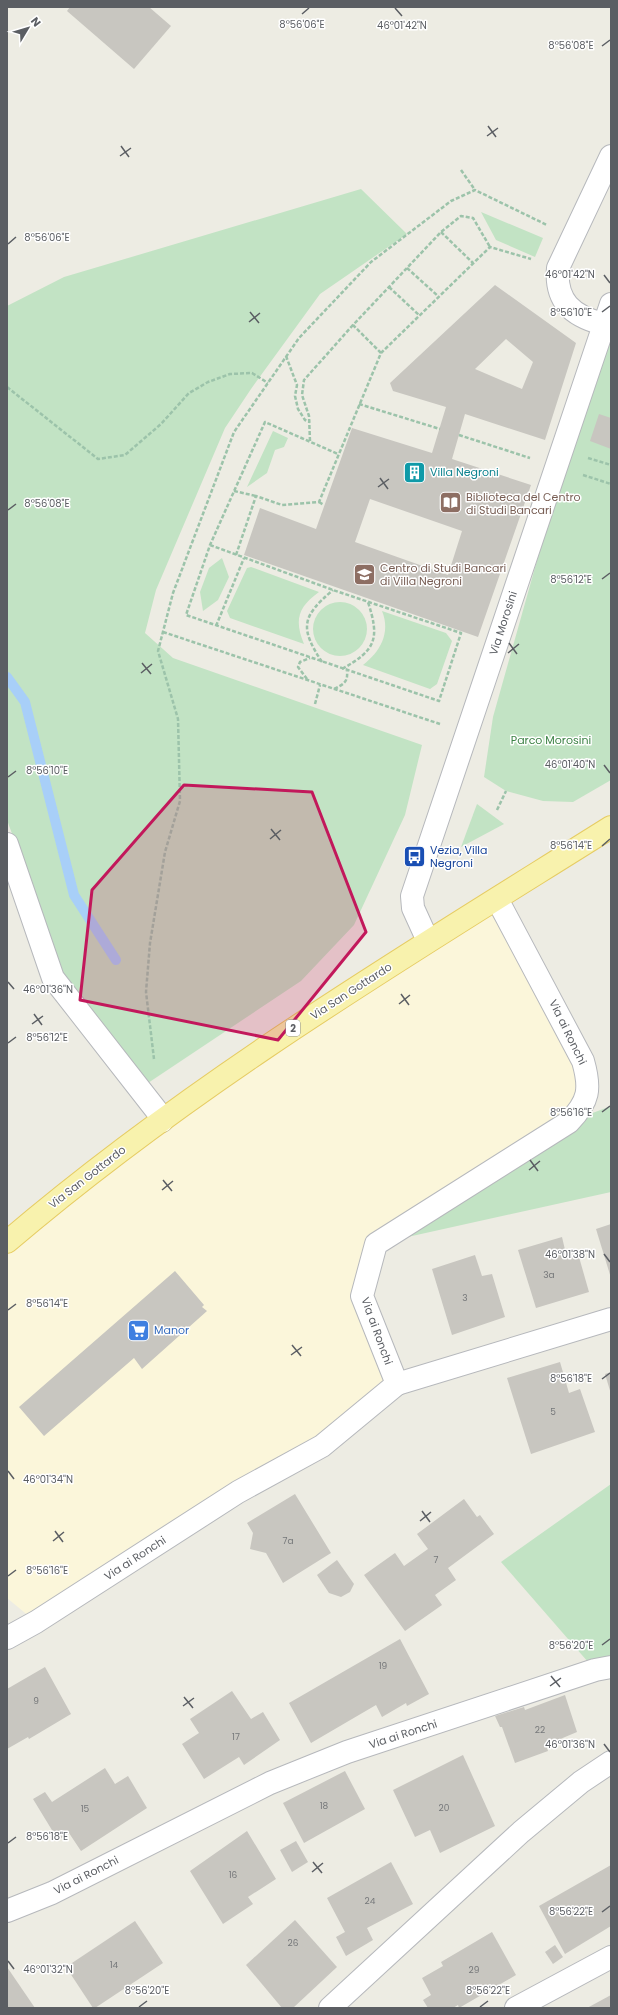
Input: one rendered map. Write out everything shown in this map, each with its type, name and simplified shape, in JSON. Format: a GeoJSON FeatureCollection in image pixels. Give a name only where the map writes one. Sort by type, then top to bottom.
{"type":"FeatureCollection","features":[{"type":"Feature","properties":{"kind":"main road","name":"Via San Gottardo"},"geometry":{"type":"LineString","coordinates":[[7,1242],[99,1166],[209,1085],[428,941],[611,827]]}},
{"type":"Feature","properties":{"kind":"street"},"geometry":{"type":"LineString","coordinates":[[603,324],[577,314],[567,306],[560,295],[557,283],[558,268],[611,156]]}},
{"type":"Feature","properties":{"kind":"street","name":"Via Morosini"},"geometry":{"type":"LineString","coordinates":[[428,941],[413,908],[412,896],[555,466],[611,304]]}},
{"type":"Feature","properties":{"kind":"street"},"geometry":{"type":"LineString","coordinates":[[7,844],[52,978],[160,1115],[162,1121]]}},
{"type":"Feature","properties":{"kind":"street","name":"Via ai Ronchi"},"geometry":{"type":"LineString","coordinates":[[7,1638],[36,1622],[238,1492],[322,1446],[396,1384],[362,1296],[376,1244],[570,1122],[583,1105],[588,1095],[589,1083],[583,1061],[497,899]]}},
{"type":"Feature","properties":{"kind":"street"},"geometry":{"type":"LineString","coordinates":[[396,1384],[611,1319]]}},
{"type":"Feature","properties":{"kind":"street","name":"Via ai Ronchi"},"geometry":{"type":"LineString","coordinates":[[7,1912],[52,1892],[270,1783],[347,1752],[595,1670],[611,1667]]}},
{"type":"Feature","properties":{"kind":"street"},"geometry":{"type":"LineString","coordinates":[[330,2008],[521,1832],[581,1782],[611,1762]]}},
{"type":"Feature","properties":{"kind":"street"},"geometry":{"type":"LineString","coordinates":[[516,2008],[611,1957]]}},
{"type":"Feature","properties":{"kind":"path"},"geometry":{"type":"LineString","coordinates":[[461,170],[475,190],[549,226]]}},
{"type":"Feature","properties":{"kind":"path"},"geometry":{"type":"LineString","coordinates":[[154,1061],[146,992],[150,943],[165,852],[180,801],[178,720],[158,651],[173,593],[234,432],[299,338],[371,262],[451,201],[475,190]]}},
{"type":"Feature","properties":{"kind":"path"},"geometry":{"type":"LineString","coordinates":[[310,441],[310,416],[302,394],[304,380],[353,325],[441,232],[461,216],[473,218],[490,247],[558,268]]}},
{"type":"Feature","properties":{"kind":"path"},"geometry":{"type":"LineString","coordinates":[[441,232],[473,263]]}},
{"type":"Feature","properties":{"kind":"path"},"geometry":{"type":"LineString","coordinates":[[319,502],[381,353],[490,247]]}},
{"type":"Feature","properties":{"kind":"path"},"geometry":{"type":"LineString","coordinates":[[407,268],[438,296]]}},
{"type":"Feature","properties":{"kind":"path"},"geometry":{"type":"LineString","coordinates":[[389,287],[419,315]]}},
{"type":"Feature","properties":{"kind":"path"},"geometry":{"type":"LineString","coordinates":[[353,325],[381,353]]}},
{"type":"Feature","properties":{"kind":"path"},"geometry":{"type":"LineString","coordinates":[[286,356],[296,385],[294,396],[298,409],[305,420],[310,422]]}},
{"type":"Feature","properties":{"kind":"path"},"geometry":{"type":"LineString","coordinates":[[7,387],[98,459],[126,456],[161,424],[189,393],[208,382],[230,374],[252,373],[268,383]]}},
{"type":"Feature","properties":{"kind":"path"},"geometry":{"type":"LineString","coordinates":[[359,404],[440,429]]}},
{"type":"Feature","properties":{"kind":"path"},"geometry":{"type":"LineString","coordinates":[[210,545],[367,602],[461,633],[439,701],[341,669],[186,615],[210,545],[265,422],[338,454]]}},
{"type":"Feature","properties":{"kind":"path"},"geometry":{"type":"LineString","coordinates":[[459,435],[555,466]]}},
{"type":"Feature","properties":{"kind":"path"},"geometry":{"type":"LineString","coordinates":[[584,457],[611,466]]}},
{"type":"Feature","properties":{"kind":"path"},"geometry":{"type":"LineString","coordinates":[[234,490],[282,505],[319,502],[324,506]]}},
{"type":"Feature","properties":{"kind":"path"},"geometry":{"type":"LineString","coordinates":[[236,555],[256,496]]}},
{"type":"Feature","properties":{"kind":"path"},"geometry":{"type":"LineString","coordinates":[[216,626],[244,558]]}},
{"type":"Feature","properties":{"kind":"path"},"geometry":{"type":"LineString","coordinates":[[322,662],[313,648],[306,632],[308,617],[317,603],[333,590]]}},
{"type":"Feature","properties":{"kind":"path"},"geometry":{"type":"LineString","coordinates":[[341,669],[357,661],[368,651],[375,636],[374,622],[367,602]]}},
{"type":"Feature","properties":{"kind":"path"},"geometry":{"type":"LineString","coordinates":[[163,632],[334,690],[447,726]]}},
{"type":"Feature","properties":{"kind":"path"},"geometry":{"type":"LineString","coordinates":[[307,680],[298,667],[300,662],[310,658]]}},
{"type":"Feature","properties":{"kind":"path"},"geometry":{"type":"LineString","coordinates":[[334,690],[344,684],[348,679],[347,671]]}},
{"type":"Feature","properties":{"kind":"path"},"geometry":{"type":"LineString","coordinates":[[314,704],[320,685]]}},
{"type":"Feature","properties":{"kind":"path"},"geometry":{"type":"LineString","coordinates":[[497,810],[506,791]]}},
{"type":"Feature","properties":{"kind":"highlighted area"},"geometry":{"type":"Polygon","coordinates":[[[184,785],[312,792],[366,932],[278,1040],[80,1000],[92,890],[184,785]]]}},
{"type":"Feature","properties":{"kind":"shaded area"},"geometry":{"type":"Polygon","coordinates":[[[497,899],[583,1061],[583,1105],[376,1244],[362,1296],[397,1384],[36,1622],[7,1598],[7,1243],[39,1215],[497,899]]]}},
{"type":"Feature","properties":{"kind":"green space"},"geometry":{"type":"Polygon","coordinates":[[[361,189],[407,234],[320,294],[251,389],[225,428],[156,590],[145,633],[173,658],[422,745],[405,815],[354,925],[301,981],[145,1085],[63,973],[7,820],[7,306],[64,277],[361,189]]]}},
{"type":"Feature","properties":{"kind":"green space"},"geometry":{"type":"Polygon","coordinates":[[[481,212],[543,238],[535,257],[496,240],[481,212]]]}},
{"type":"Feature","properties":{"kind":"green space","name":"Parco Morosini"},"geometry":{"type":"Polygon","coordinates":[[[611,327],[611,780],[573,802],[543,801],[506,791],[484,777],[493,717],[563,468],[611,327]]]}},
{"type":"Feature","properties":{"kind":"green space"},"geometry":{"type":"Polygon","coordinates":[[[273,431],[288,438],[284,447],[275,450],[267,473],[247,487],[273,431]]]}},
{"type":"Feature","properties":{"kind":"green space"},"geometry":{"type":"Polygon","coordinates":[[[222,558],[229,577],[218,600],[203,611],[200,592],[209,568],[222,558]]]}},
{"type":"Feature","properties":{"kind":"green space"},"geometry":{"type":"Polygon","coordinates":[[[251,567],[319,592],[306,603],[300,615],[299,628],[304,644],[230,618],[227,611],[247,568],[251,567]]]}},
{"type":"Feature","properties":{"kind":"green space"},"geometry":{"type":"Polygon","coordinates":[[[335,602],[345,602],[355,606],[363,614],[367,624],[367,634],[363,644],[355,652],[345,656],[335,656],[325,652],[317,644],[313,634],[313,624],[317,614],[325,606],[335,602]]]}},
{"type":"Feature","properties":{"kind":"green space"},"geometry":{"type":"Polygon","coordinates":[[[382,611],[446,633],[452,641],[437,684],[430,689],[363,665],[379,648],[382,641],[385,627],[382,611]]]}},
{"type":"Feature","properties":{"kind":"green space"},"geometry":{"type":"Polygon","coordinates":[[[477,804],[504,824],[461,847],[477,804]]]}},
{"type":"Feature","properties":{"kind":"green space"},"geometry":{"type":"Polygon","coordinates":[[[611,1106],[611,1192],[376,1244],[569,1122],[611,1106]]]}},
{"type":"Feature","properties":{"kind":"green space"},"geometry":{"type":"Polygon","coordinates":[[[611,1484],[611,1677],[595,1670],[501,1562],[611,1484]]]}},
{"type":"Feature","properties":{"kind":"building"},"geometry":{"type":"Polygon","coordinates":[[[70,7],[149,7],[171,26],[134,69],[67,11],[70,7]]]}},
{"type":"Feature","properties":{"kind":"building","name":"Villa Negroni"},"geometry":{"type":"Polygon","coordinates":[[[495,285],[576,343],[545,440],[465,414],[452,459],[531,485],[478,637],[244,555],[260,508],[316,529],[352,428],[432,453],[446,407],[393,391],[390,383],[495,285]],[[506,339],[475,369],[522,389],[533,362],[506,339]],[[370,499],[355,542],[448,575],[462,531],[370,499]]]}},
{"type":"Feature","properties":{"kind":"building"},"geometry":{"type":"Polygon","coordinates":[[[599,414],[611,418],[611,449],[590,441],[599,414]]]}},
{"type":"Feature","properties":{"kind":"building"},"geometry":{"type":"Polygon","coordinates":[[[611,1224],[611,1278],[596,1229],[611,1224]]]}},
{"type":"Feature","properties":{"kind":"building"},"geometry":{"type":"Polygon","coordinates":[[[562,1237],[566,1254],[577,1250],[589,1292],[536,1308],[518,1250],[562,1237]]]}},
{"type":"Feature","properties":{"kind":"building"},"geometry":{"type":"Polygon","coordinates":[[[475,1255],[482,1276],[492,1274],[505,1317],[452,1335],[432,1269],[475,1255]]]}},
{"type":"Feature","properties":{"kind":"building"},"geometry":{"type":"Polygon","coordinates":[[[175,1271],[204,1305],[202,1307],[207,1311],[142,1369],[134,1358],[44,1436],[19,1407],[175,1271]]]}},
{"type":"Feature","properties":{"kind":"building"},"geometry":{"type":"Polygon","coordinates":[[[560,1362],[569,1393],[580,1389],[595,1432],[531,1454],[507,1378],[560,1362]]]}},
{"type":"Feature","properties":{"kind":"building"},"geometry":{"type":"Polygon","coordinates":[[[611,1372],[611,1394],[605,1374],[611,1372]]]}},
{"type":"Feature","properties":{"kind":"building"},"geometry":{"type":"Polygon","coordinates":[[[295,1494],[331,1553],[283,1583],[266,1553],[250,1549],[253,1533],[247,1523],[295,1494]]]}},
{"type":"Feature","properties":{"kind":"building"},"geometry":{"type":"Polygon","coordinates":[[[464,1499],[477,1517],[480,1515],[494,1534],[448,1568],[456,1580],[435,1595],[442,1605],[405,1631],[364,1575],[395,1553],[404,1566],[428,1549],[417,1534],[464,1499]]]}},
{"type":"Feature","properties":{"kind":"building"},"geometry":{"type":"Polygon","coordinates":[[[337,1560],[354,1584],[350,1592],[341,1597],[329,1593],[317,1575],[337,1560]]]}},
{"type":"Feature","properties":{"kind":"building"},"geometry":{"type":"Polygon","coordinates":[[[400,1639],[429,1694],[407,1706],[406,1703],[382,1717],[376,1705],[311,1743],[289,1703],[400,1639]]]}},
{"type":"Feature","properties":{"kind":"building"},"geometry":{"type":"Polygon","coordinates":[[[45,1667],[71,1714],[29,1739],[28,1737],[7,1749],[7,1689],[45,1667]]]}},
{"type":"Feature","properties":{"kind":"building"},"geometry":{"type":"Polygon","coordinates":[[[232,1691],[251,1719],[263,1712],[280,1740],[244,1765],[239,1757],[204,1779],[182,1744],[199,1733],[190,1719],[232,1691]]]}},
{"type":"Feature","properties":{"kind":"building"},"geometry":{"type":"Polygon","coordinates":[[[565,1695],[577,1732],[546,1745],[548,1751],[515,1763],[502,1727],[500,1727],[495,1716],[524,1707],[525,1710],[565,1695]]]}},
{"type":"Feature","properties":{"kind":"building"},"geometry":{"type":"Polygon","coordinates":[[[463,1755],[495,1826],[440,1853],[430,1830],[415,1837],[393,1790],[463,1755]]]}},
{"type":"Feature","properties":{"kind":"building"},"geometry":{"type":"Polygon","coordinates":[[[105,1768],[115,1784],[128,1776],[147,1808],[81,1851],[69,1833],[58,1840],[33,1799],[45,1792],[52,1802],[105,1768]]]}},
{"type":"Feature","properties":{"kind":"building"},"geometry":{"type":"Polygon","coordinates":[[[345,1771],[365,1809],[304,1843],[283,1803],[345,1771]]]}},
{"type":"Feature","properties":{"kind":"building"},"geometry":{"type":"Polygon","coordinates":[[[247,1831],[276,1879],[248,1897],[253,1904],[223,1924],[190,1871],[247,1831]]]}},
{"type":"Feature","properties":{"kind":"building"},"geometry":{"type":"Polygon","coordinates":[[[296,1841],[308,1862],[292,1872],[280,1850],[296,1841]]]}},
{"type":"Feature","properties":{"kind":"building"},"geometry":{"type":"Polygon","coordinates":[[[391,1862],[413,1904],[367,1928],[373,1940],[346,1956],[336,1937],[345,1932],[327,1898],[391,1862]]]}},
{"type":"Feature","properties":{"kind":"building"},"geometry":{"type":"Polygon","coordinates":[[[611,1865],[611,1926],[565,1954],[539,1906],[611,1865]]]}},
{"type":"Feature","properties":{"kind":"building"},"geometry":{"type":"Polygon","coordinates":[[[295,1920],[337,1967],[293,2008],[282,2008],[246,1965],[295,1920]]]}},
{"type":"Feature","properties":{"kind":"building"},"geometry":{"type":"Polygon","coordinates":[[[135,1921],[163,1963],[93,2008],[66,1967],[135,1921]]]}},
{"type":"Feature","properties":{"kind":"building"},"geometry":{"type":"Polygon","coordinates":[[[492,1932],[516,1975],[459,2008],[458,2005],[453,2008],[428,2008],[423,2000],[431,1995],[422,1978],[443,1966],[441,1962],[492,1932]]]}},
{"type":"Feature","properties":{"kind":"building"},"geometry":{"type":"Polygon","coordinates":[[[555,1945],[563,1957],[553,1964],[545,1952],[555,1945]]]}},
{"type":"Feature","properties":{"kind":"building"},"geometry":{"type":"Polygon","coordinates":[[[7,1967],[35,2008],[7,2008],[7,1967]]]}},
{"type":"Feature","properties":{"kind":"building"},"geometry":{"type":"Polygon","coordinates":[[[611,1995],[611,2008],[587,2008],[611,1995]]]}},
{"type":"Feature","properties":{"kind":"waterway"},"geometry":{"type":"LineString","coordinates":[[7,677],[25,702],[74,895],[116,960]]}},
{"type":"Feature","properties":{"kind":"place","name":"Villa Negroni"},"geometry":{"type":"Point","coordinates":[414,472]}},
{"type":"Feature","properties":{"kind":"place","name":"Biblioteca del Centro di Studi Bancari"},"geometry":{"type":"Point","coordinates":[450,503]}},
{"type":"Feature","properties":{"kind":"place","name":"Centro di Studi Bancari di Villa Negroni"},"geometry":{"type":"Point","coordinates":[364,574]}},
{"type":"Feature","properties":{"kind":"place","name":"Vezia, Villa Negroni"},"geometry":{"type":"Point","coordinates":[414,856]}},
{"type":"Feature","properties":{"kind":"place","name":"Manor"},"geometry":{"type":"Point","coordinates":[138,1330]}}]}
